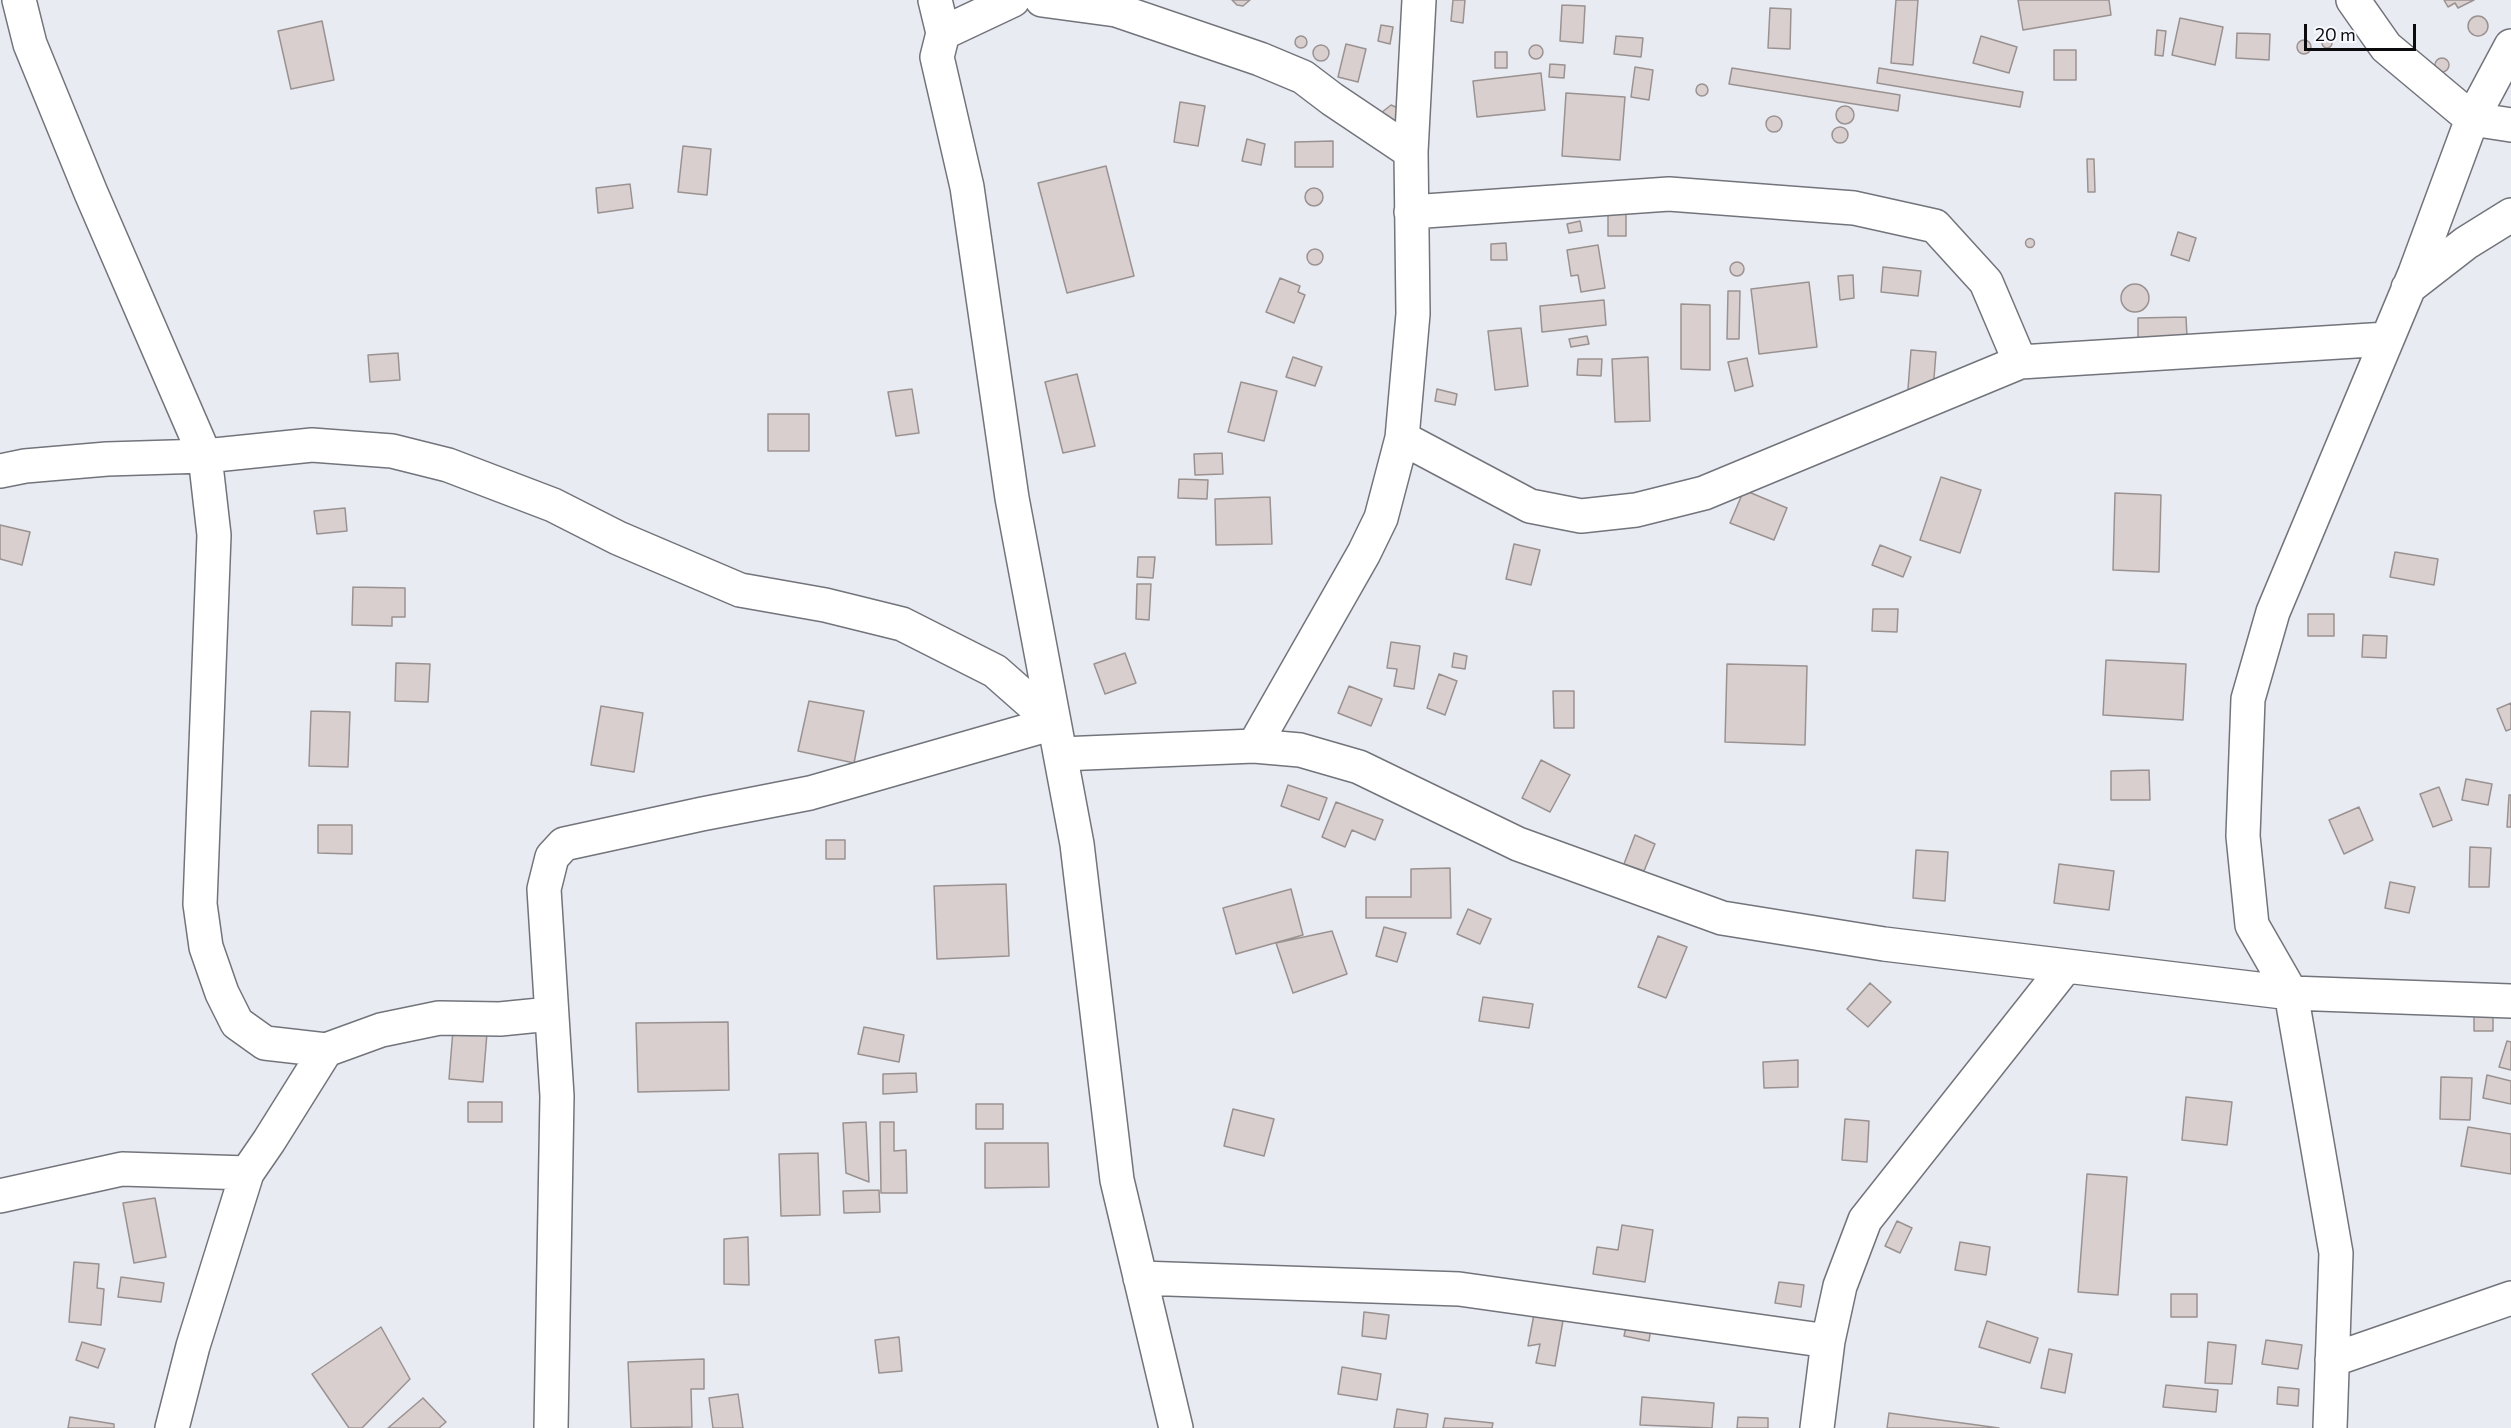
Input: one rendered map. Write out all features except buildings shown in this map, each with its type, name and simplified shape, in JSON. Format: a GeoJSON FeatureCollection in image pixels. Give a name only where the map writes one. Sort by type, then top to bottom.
{"type":"FeatureCollection","features":[{"type":"Feature","properties":{"kind":"street"},"geometry":{"type":"LineString","coordinates":[[19,0],[30,44],[205,456],[214,535],[200,904],[206,947],[222,993],[237,1023],[265,1043],[326,1050],[381,1030],[439,1018],[500,1019],[550,1014]]}},
{"type":"Feature","properties":{"kind":"street"},"geometry":{"type":"LineString","coordinates":[[934,0],[942,33],[937,57],[967,187],[1012,498],[1077,844],[1117,1180],[1176,1428]]}},
{"type":"Feature","properties":{"kind":"street"},"geometry":{"type":"LineString","coordinates":[[942,33],[1013,0]]}},
{"type":"Feature","properties":{"kind":"street"},"geometry":{"type":"LineString","coordinates":[[1042,0],[1116,10],[1260,59],[1303,77],[1411,152]]}},
{"type":"Feature","properties":{"kind":"street"},"geometry":{"type":"LineString","coordinates":[[1254,746],[1364,554],[1381,518],[1402,438],[1413,314],[1411,152],[1419,0]]}},
{"type":"Feature","properties":{"kind":"street"},"geometry":{"type":"LineString","coordinates":[[2353,0],[2386,47],[2472,119],[2511,125]]}},
{"type":"Feature","properties":{"kind":"street"},"geometry":{"type":"LineString","coordinates":[[2330,1428],[2336,1253],[2291,993],[2252,925],[2243,836],[2248,699],[2273,612],[2408,288],[2472,119],[2511,46]]}},
{"type":"Feature","properties":{"kind":"street"},"geometry":{"type":"LineString","coordinates":[[1411,212],[1669,194],[1854,208],[1935,226],[1986,282],[2020,362]]}},
{"type":"Feature","properties":{"kind":"street"},"geometry":{"type":"LineString","coordinates":[[2408,288],[2466,243],[2511,215]]}},
{"type":"Feature","properties":{"kind":"street"},"geometry":{"type":"LineString","coordinates":[[1402,438],[1530,506],[1581,516],[1636,510],[1704,493],[2020,362],[2387,339]]}},
{"type":"Feature","properties":{"kind":"street"},"geometry":{"type":"LineString","coordinates":[[0,471],[25,466],[107,459],[205,456],[312,445],[392,451],[448,465],[553,505],[618,538],[740,590],[825,606],[902,624],[995,671],[1057,739]]}},
{"type":"Feature","properties":{"kind":"street"},"geometry":{"type":"LineString","coordinates":[[551,1428],[557,1095],[550,1014],[544,889],[552,857],[564,844],[702,813],[810,794],[1057,739],[1254,746],[1300,750],[1359,767],[1518,844],[1722,918],[1884,944],[2291,993],[2511,1001]]}},
{"type":"Feature","properties":{"kind":"street"},"geometry":{"type":"LineString","coordinates":[[1817,1428],[1828,1341],[1840,1286],[1865,1220],[2066,966]]}},
{"type":"Feature","properties":{"kind":"street"},"geometry":{"type":"LineString","coordinates":[[172,1428],[193,1346],[247,1173],[326,1050]]}},
{"type":"Feature","properties":{"kind":"street"},"geometry":{"type":"LineString","coordinates":[[0,1196],[122,1169],[247,1173]]}},
{"type":"Feature","properties":{"kind":"street"},"geometry":{"type":"LineString","coordinates":[[1140,1278],[1460,1289],[1828,1341]]}},
{"type":"Feature","properties":{"kind":"street"},"geometry":{"type":"LineString","coordinates":[[2332,1360],[2511,1298]]}}]}
